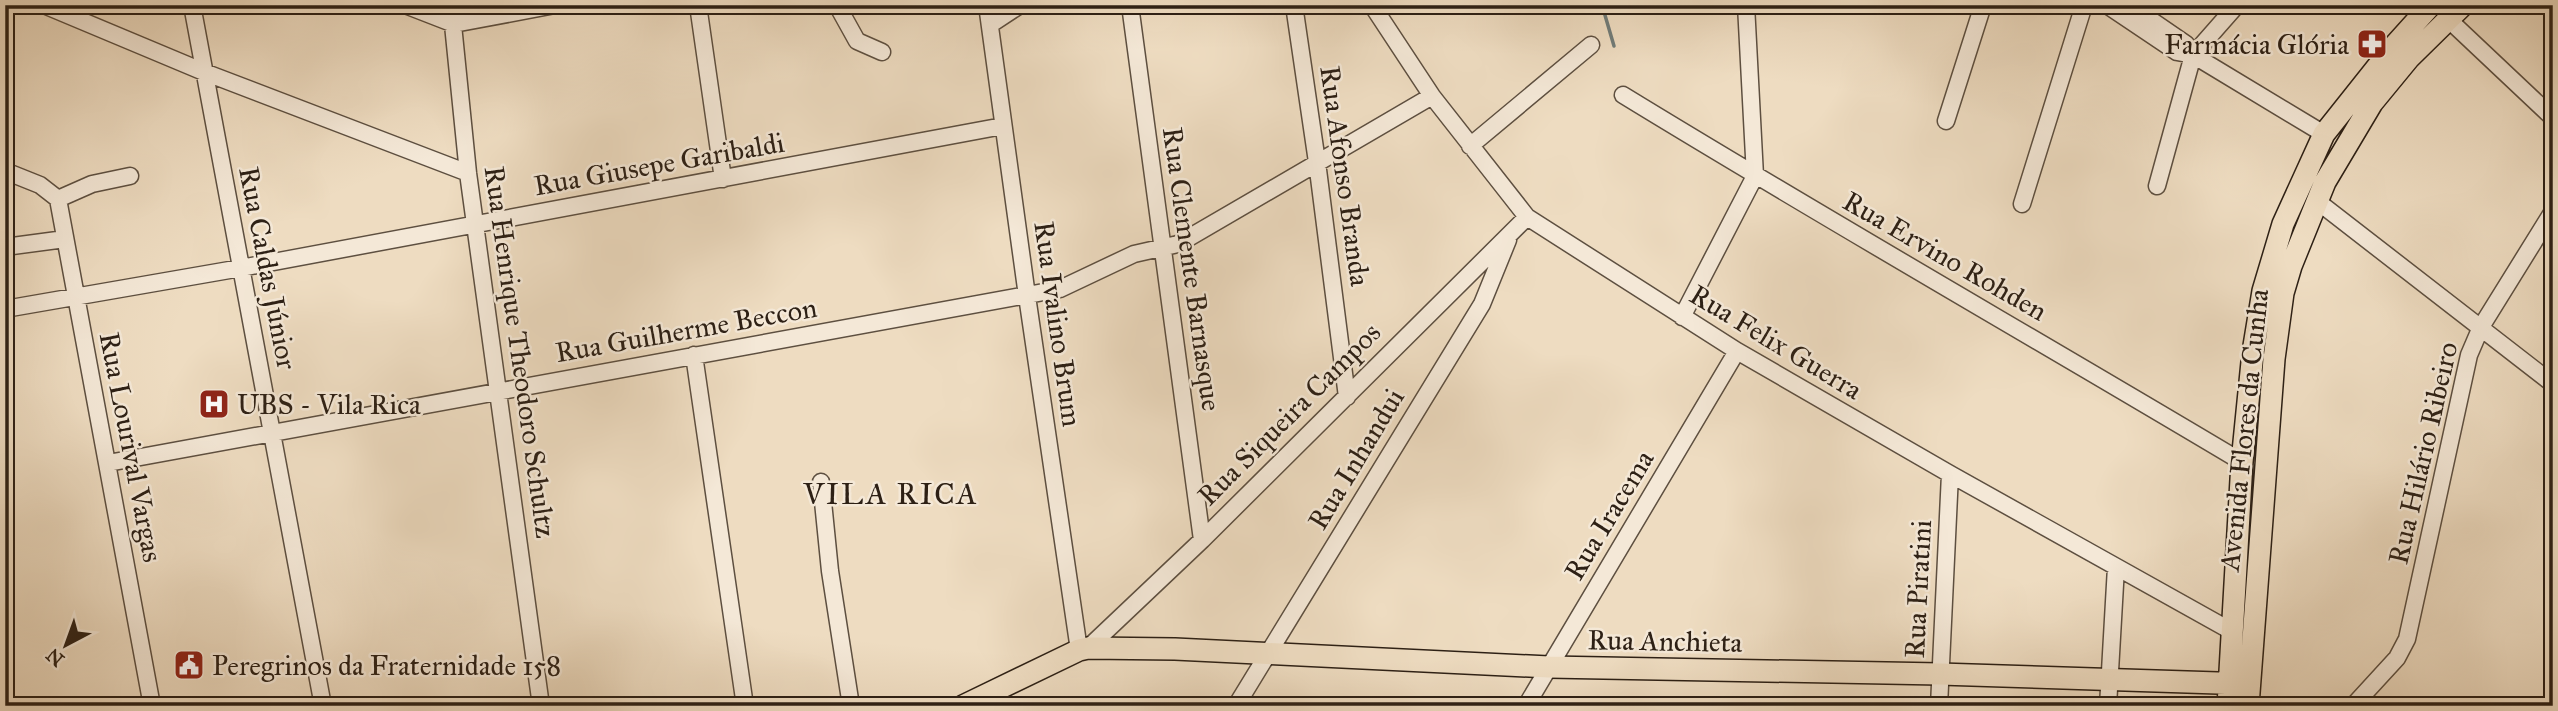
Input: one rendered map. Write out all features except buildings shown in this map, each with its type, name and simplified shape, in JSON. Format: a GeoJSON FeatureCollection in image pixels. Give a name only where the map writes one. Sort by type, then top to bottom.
{"type":"FeatureCollection","features":[{"type":"Feature","properties":{"kind":"main road","name":"Avenida Flores da Cunha"},"geometry":{"type":"LineString","coordinates":[[2243,697],[2233,632],[2242,462],[2253,352],[2263,291],[2283,224],[2324,134],[2394,46],[2431,5]]}},
{"type":"Feature","properties":{"kind":"main road","name":"Avenida Flores da Cunha"},"geometry":{"type":"LineString","coordinates":[[2243,697],[2278,325],[2291,265],[2321,192],[2372,103],[2409,58],[2455,12]]}},
{"type":"Feature","properties":{"kind":"main road"},"geometry":{"type":"LineString","coordinates":[[2308,167],[2303,192],[2321,192],[2334,143],[2324,134]]}},
{"type":"Feature","properties":{"kind":"main road","name":"Rua Anchieta"},"geometry":{"type":"LineString","coordinates":[[1084,649],[1175,649],[1549,667],[2109,680],[2243,697]]}},
{"type":"Feature","properties":{"kind":"main road","name":"Rua Siqueira Campos"},"geometry":{"type":"LineString","coordinates":[[963,706],[1084,649]]}},
{"type":"Feature","properties":{"kind":"street"},"geometry":{"type":"LineString","coordinates":[[44,5],[204,72],[468,173]]}},
{"type":"Feature","properties":{"kind":"street","name":"Rua Caldas Júnior"},"geometry":{"type":"LineString","coordinates":[[192,5],[323,706]]}},
{"type":"Feature","properties":{"kind":"street"},"geometry":{"type":"LineString","coordinates":[[405,5],[454,24],[555,5]]}},
{"type":"Feature","properties":{"kind":"street","name":"Rua Henrique Theodoro Schultz"},"geometry":{"type":"LineString","coordinates":[[451,5],[468,173],[541,706]]}},
{"type":"Feature","properties":{"kind":"street"},"geometry":{"type":"LineString","coordinates":[[698,5],[723,179]]}},
{"type":"Feature","properties":{"kind":"street"},"geometry":{"type":"LineString","coordinates":[[836,5],[857,41],[882,52]]}},
{"type":"Feature","properties":{"kind":"street","name":"Rua Ivalino Brum"},"geometry":{"type":"LineString","coordinates":[[987,5],[1027,296],[1084,649]]}},
{"type":"Feature","properties":{"kind":"street"},"geometry":{"type":"LineString","coordinates":[[991,24],[1020,5]]}},
{"type":"Feature","properties":{"kind":"street","name":"Rua Clemente Barnasque"},"geometry":{"type":"LineString","coordinates":[[1130,5],[1202,540]]}},
{"type":"Feature","properties":{"kind":"street","name":"Rua Afonso Branda"},"geometry":{"type":"LineString","coordinates":[[1294,5],[1348,397]]}},
{"type":"Feature","properties":{"kind":"street","name":"Rua Felix Guerra"},"geometry":{"type":"LineString","coordinates":[[1372,5],[1432,96],[1527,217],[1737,351],[2233,632]]}},
{"type":"Feature","properties":{"kind":"street"},"geometry":{"type":"LineString","coordinates":[[1682,317],[1755,176],[1746,5]]}},
{"type":"Feature","properties":{"kind":"street"},"geometry":{"type":"LineString","coordinates":[[1946,121],[1983,5]]}},
{"type":"Feature","properties":{"kind":"street"},"geometry":{"type":"LineString","coordinates":[[2022,204],[2084,5]]}},
{"type":"Feature","properties":{"kind":"street"},"geometry":{"type":"LineString","coordinates":[[2107,5],[2177,52],[2193,55],[2324,134]]}},
{"type":"Feature","properties":{"kind":"street"},"geometry":{"type":"LineString","coordinates":[[2129,5],[2186,44],[2193,55]]}},
{"type":"Feature","properties":{"kind":"street"},"geometry":{"type":"LineString","coordinates":[[2157,186],[2193,55],[2237,5]]}},
{"type":"Feature","properties":{"kind":"street"},"geometry":{"type":"LineString","coordinates":[[2455,12],[2553,118]]}},
{"type":"Feature","properties":{"kind":"street"},"geometry":{"type":"LineString","coordinates":[[1470,146],[1591,45]]}},
{"type":"Feature","properties":{"kind":"street","name":"Rua Ervino Rohden"},"geometry":{"type":"LineString","coordinates":[[1623,94],[1755,176],[2242,462]]}},
{"type":"Feature","properties":{"kind":"street","name":"Rua Guilherme Beccon"},"geometry":{"type":"LineString","coordinates":[[108,463],[1060,289],[1134,254],[1178,244],[1432,96]]}},
{"type":"Feature","properties":{"kind":"street","name":"Rua Giusepe Garibaldi"},"geometry":{"type":"LineString","coordinates":[[5,309],[241,268],[1003,126]]}},
{"type":"Feature","properties":{"kind":"street"},"geometry":{"type":"LineString","coordinates":[[5,171],[40,185],[58,199],[92,184],[130,176]]}},
{"type":"Feature","properties":{"kind":"street"},"geometry":{"type":"LineString","coordinates":[[2321,192],[2553,384]]}},
{"type":"Feature","properties":{"kind":"street","name":"Rua Lourival Vargas"},"geometry":{"type":"LineString","coordinates":[[58,199],[152,706]]}},
{"type":"Feature","properties":{"kind":"street","name":"Rua Hilário Ribeiro"},"geometry":{"type":"LineString","coordinates":[[2353,706],[2397,658],[2407,639],[2469,355],[2481,327],[2553,211]]}},
{"type":"Feature","properties":{"kind":"street","name":"Rua Siqueira Campos"},"geometry":{"type":"LineString","coordinates":[[1084,649],[1202,540],[1527,217]]}},
{"type":"Feature","properties":{"kind":"street","name":"Rua Inhandui"},"geometry":{"type":"LineString","coordinates":[[1236,706],[1482,303],[1510,234]]}},
{"type":"Feature","properties":{"kind":"street"},"geometry":{"type":"LineString","coordinates":[[5,247],[65,239]]}},
{"type":"Feature","properties":{"kind":"street","name":"Rua Iracema"},"geometry":{"type":"LineString","coordinates":[[1526,706],[1737,351]]}},
{"type":"Feature","properties":{"kind":"street"},"geometry":{"type":"LineString","coordinates":[[694,355],[745,706]]}},
{"type":"Feature","properties":{"kind":"street","name":"Rua Piratini"},"geometry":{"type":"LineString","coordinates":[[1939,706],[1950,474]]}},
{"type":"Feature","properties":{"kind":"street"},"geometry":{"type":"LineString","coordinates":[[821,482],[851,706]]}},
{"type":"Feature","properties":{"kind":"street"},"geometry":{"type":"LineString","coordinates":[[2108,706],[2116,567]]}},
{"type":"Feature","properties":{"kind":"waterway"},"geometry":{"type":"LineString","coordinates":[[1602,5],[1614,46]]}},
{"type":"Feature","properties":{"kind":"place","name":"Farmácia Glória"},"geometry":{"type":"Point","coordinates":[2372,44]}},
{"type":"Feature","properties":{"kind":"place","name":"UBS - Vila Rica"},"geometry":{"type":"Point","coordinates":[214,404]}},
{"type":"Feature","properties":{"kind":"place","name":"Peregrinos da Fraternidade 158"},"geometry":{"type":"Point","coordinates":[189,665]}},
{"type":"Feature","properties":{"kind":"district","name":"VILA RICA"},"geometry":{"type":"Point","coordinates":[891,494]}}]}
